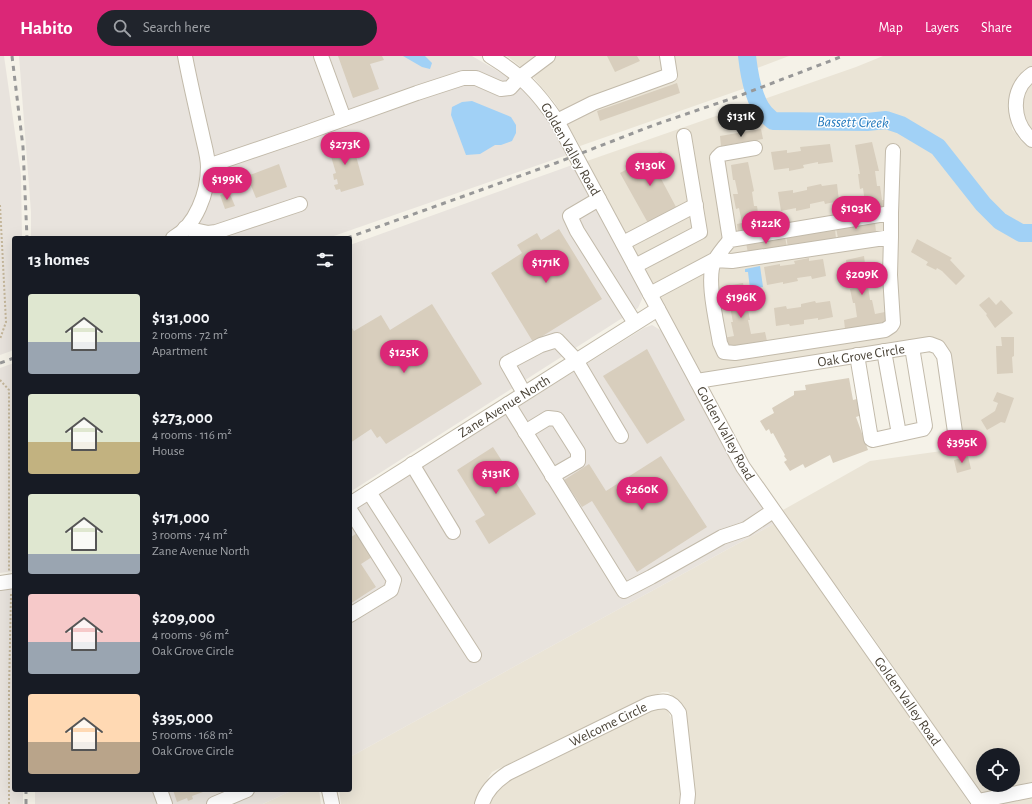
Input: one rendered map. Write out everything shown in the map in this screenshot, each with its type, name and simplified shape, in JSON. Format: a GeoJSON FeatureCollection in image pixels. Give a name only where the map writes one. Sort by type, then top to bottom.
{"type":"FeatureCollection","features":[{"type":"Feature","properties":{"kind":"street"},"geometry":{"type":"LineString","coordinates":[[176,236],[185,228],[201,204],[206,187],[208,166],[185,56]]}},
{"type":"Feature","properties":{"kind":"street"},"geometry":{"type":"LineString","coordinates":[[321,56],[344,119]]}},
{"type":"Feature","properties":{"kind":"street","name":"Golden Valley Road"},"geometry":{"type":"LineString","coordinates":[[490,56],[510,68],[532,87],[557,121],[743,467],[980,802]]}},
{"type":"Feature","properties":{"kind":"street"},"geometry":{"type":"LineString","coordinates":[[208,166],[463,78],[476,78],[501,89],[510,88],[520,77],[548,56]]}},
{"type":"Feature","properties":{"kind":"street"},"geometry":{"type":"LineString","coordinates":[[557,121],[593,103],[670,75],[667,56]]}},
{"type":"Feature","properties":{"kind":"street"},"geometry":{"type":"LineString","coordinates":[[1027,78],[1016,99],[1015,111],[1019,124],[1025,134],[1032,140]]}},
{"type":"Feature","properties":{"kind":"street"},"geometry":{"type":"LineString","coordinates":[[635,266],[700,232],[684,136]]}},
{"type":"Feature","properties":{"kind":"street"},"geometry":{"type":"LineString","coordinates":[[730,240],[717,158],[721,154],[755,148]]}},
{"type":"Feature","properties":{"kind":"street"},"geometry":{"type":"LineString","coordinates":[[891,213],[730,240],[714,260],[711,269],[711,282],[720,343],[724,352],[735,353],[885,330],[889,328],[893,323],[890,275],[893,151]]}},
{"type":"Feature","properties":{"kind":"street"},"geometry":{"type":"LineString","coordinates":[[599,199],[570,216],[635,323]]}},
{"type":"Feature","properties":{"kind":"street"},"geometry":{"type":"LineString","coordinates":[[185,228],[208,233],[216,232],[300,204]]}},
{"type":"Feature","properties":{"kind":"street"},"geometry":{"type":"LineString","coordinates":[[622,243],[696,205]]}},
{"type":"Feature","properties":{"kind":"street"},"geometry":{"type":"LineString","coordinates":[[650,294],[714,260],[732,261],[891,237]]}},
{"type":"Feature","properties":{"kind":"street","name":"Zane Avenue North"},"geometry":{"type":"LineString","coordinates":[[352,500],[369,492],[658,308]]}},
{"type":"Feature","properties":{"kind":"street"},"geometry":{"type":"LineString","coordinates":[[524,393],[507,363],[541,345],[557,340],[576,360],[621,436]]}},
{"type":"Feature","properties":{"kind":"street","name":"Oak Grove Circle"},"geometry":{"type":"LineString","coordinates":[[697,381],[930,344],[938,347],[944,356],[955,432]]}},
{"type":"Feature","properties":{"kind":"street"},"geometry":{"type":"LineString","coordinates":[[857,355],[872,440],[923,429],[925,426],[912,347]]}},
{"type":"Feature","properties":{"kind":"street"},"geometry":{"type":"LineString","coordinates":[[884,351],[899,434]]}},
{"type":"Feature","properties":{"kind":"street"},"geometry":{"type":"LineString","coordinates":[[508,404],[624,591],[651,578],[722,538],[746,529],[773,511]]}},
{"type":"Feature","properties":{"kind":"street"},"geometry":{"type":"LineString","coordinates":[[525,432],[548,418],[556,419],[578,452],[578,460],[552,476]]}},
{"type":"Feature","properties":{"kind":"street"},"geometry":{"type":"LineString","coordinates":[[412,464],[453,532]]}},
{"type":"Feature","properties":{"kind":"street"},"geometry":{"type":"LineString","coordinates":[[369,492],[474,655]]}},
{"type":"Feature","properties":{"kind":"street"},"geometry":{"type":"LineString","coordinates":[[352,503],[394,580],[391,590],[352,614]]}},
{"type":"Feature","properties":{"kind":"street"},"geometry":{"type":"LineString","coordinates":[[0,583],[12,581]]}},
{"type":"Feature","properties":{"kind":"street","name":"Welcome Circle"},"geometry":{"type":"LineString","coordinates":[[482,804],[488,790],[497,780],[508,773],[649,704],[660,701],[669,702],[675,707],[678,713],[688,794],[687,804]]}},
{"type":"Feature","properties":{"kind":"street"},"geometry":{"type":"LineString","coordinates":[[980,802],[1032,790]]}},
{"type":"Feature","properties":{"kind":"street"},"geometry":{"type":"LineString","coordinates":[[161,792],[165,804]]}},
{"type":"Feature","properties":{"kind":"street"},"geometry":{"type":"LineString","coordinates":[[214,804],[242,792]]}},
{"type":"Feature","properties":{"kind":"street"},"geometry":{"type":"LineString","coordinates":[[330,792],[332,804]]}},
{"type":"Feature","properties":{"kind":"path"},"geometry":{"type":"LineString","coordinates":[[0,205],[6,322],[0,339]]}},
{"type":"Feature","properties":{"kind":"shaded area"},"geometry":{"type":"Polygon","coordinates":[[[0,56],[4,56],[21,175],[22,236],[12,236],[12,351],[0,355],[0,56]]]}},
{"type":"Feature","properties":{"kind":"shaded area"},"geometry":{"type":"Polygon","coordinates":[[[19,56],[472,56],[503,74],[526,92],[546,115],[570,154],[334,236],[31,236],[31,212],[19,56]]]}},
{"type":"Feature","properties":{"kind":"shaded area"},"geometry":{"type":"Polygon","coordinates":[[[507,56],[789,56],[752,70],[757,84],[580,146],[555,103],[533,77],[507,56]]]}},
{"type":"Feature","properties":{"kind":"shaded area"},"geometry":{"type":"Polygon","coordinates":[[[883,56],[1032,56],[1032,67],[1015,85],[1009,100],[1012,129],[1021,141],[1032,148],[1032,782],[1020,785],[1020,748],[976,748],[976,790],[974,789],[962,765],[842,593],[831,582],[783,510],[870,461],[956,449],[954,440],[963,437],[947,350],[944,344],[700,373],[587,161],[856,67],[883,56]]]}},
{"type":"Feature","properties":{"kind":"shaded area"},"geometry":{"type":"Polygon","coordinates":[[[1032,80],[1032,135],[1023,121],[1021,104],[1026,85],[1032,80]]]}},
{"type":"Feature","properties":{"kind":"shaded area"},"geometry":{"type":"Polygon","coordinates":[[[575,164],[641,291],[642,299],[638,308],[352,491],[352,244],[575,164]]]}},
{"type":"Feature","properties":{"kind":"shaded area"},"geometry":{"type":"Polygon","coordinates":[[[652,325],[662,331],[714,428],[777,522],[352,756],[352,511],[644,328],[652,325]]]}},
{"type":"Feature","properties":{"kind":"shaded area"},"geometry":{"type":"Polygon","coordinates":[[[12,364],[12,571],[0,573],[0,368],[12,364]]]}},
{"type":"Feature","properties":{"kind":"shaded area"},"geometry":{"type":"Polygon","coordinates":[[[777,522],[970,804],[694,804],[694,790],[685,710],[668,692],[662,692],[492,772],[477,797],[475,804],[341,804],[339,792],[352,792],[352,756],[777,522]]]}},
{"type":"Feature","properties":{"kind":"shaded area"},"geometry":{"type":"Polygon","coordinates":[[[12,589],[12,792],[23,792],[23,804],[0,804],[0,591],[12,589]]]}},
{"type":"Feature","properties":{"kind":"shaded area"},"geometry":{"type":"Polygon","coordinates":[[[656,708],[664,708],[668,711],[671,718],[681,784],[681,804],[490,804],[499,787],[512,777],[656,708]]]}},
{"type":"Feature","properties":{"kind":"shaded area"},"geometry":{"type":"Polygon","coordinates":[[[35,792],[289,792],[263,804],[35,804],[35,792]]]}},
{"type":"Feature","properties":{"kind":"shaded area"},"geometry":{"type":"Polygon","coordinates":[[[289,792],[319,792],[321,804],[263,804],[289,792]]]}},
{"type":"Feature","properties":{"kind":"shaded area"},"geometry":{"type":"Polygon","coordinates":[[[1032,795],[1032,804],[998,804],[1000,801],[1032,795]]]}},
{"type":"Feature","properties":{"kind":"water"},"geometry":{"type":"Polygon","coordinates":[[[403,56],[425,56],[432,63],[430,69],[422,67],[403,56]]]}},
{"type":"Feature","properties":{"kind":"water"},"geometry":{"type":"Polygon","coordinates":[[[472,101],[511,117],[516,125],[516,133],[512,141],[501,145],[495,145],[480,154],[466,155],[451,115],[452,107],[462,102],[472,101]]]}},
{"type":"Feature","properties":{"kind":"water"},"geometry":{"type":"Polygon","coordinates":[[[760,266],[763,287],[750,289],[748,272],[745,272],[745,269],[760,266]]]}},
{"type":"Feature","properties":{"kind":"building"},"geometry":{"type":"Polygon","coordinates":[[[338,56],[382,56],[384,60],[370,64],[379,89],[353,98],[338,56]]]}},
{"type":"Feature","properties":{"kind":"building"},"geometry":{"type":"Polygon","coordinates":[[[607,56],[637,56],[640,61],[615,72],[607,56]]]}},
{"type":"Feature","properties":{"kind":"building"},"geometry":{"type":"Polygon","coordinates":[[[677,83],[680,93],[600,121],[597,111],[677,83]]]}},
{"type":"Feature","properties":{"kind":"building"},"geometry":{"type":"Polygon","coordinates":[[[761,129],[763,139],[721,146],[720,136],[761,129]]]}},
{"type":"Feature","properties":{"kind":"building"},"geometry":{"type":"Polygon","coordinates":[[[345,138],[347,147],[353,145],[364,185],[341,192],[340,189],[336,190],[334,185],[338,184],[337,179],[334,180],[333,174],[336,173],[327,143],[345,138]]]}},
{"type":"Feature","properties":{"kind":"building"},"geometry":{"type":"Polygon","coordinates":[[[872,142],[879,171],[875,171],[877,186],[880,186],[882,200],[886,200],[888,210],[849,216],[847,206],[865,203],[863,188],[860,189],[858,174],[860,174],[855,145],[872,142]]]}},
{"type":"Feature","properties":{"kind":"building"},"geometry":{"type":"Polygon","coordinates":[[[830,144],[833,162],[818,164],[818,162],[803,165],[804,168],[789,171],[789,168],[774,170],[771,152],[787,150],[787,153],[801,151],[800,147],[830,144]]]}},
{"type":"Feature","properties":{"kind":"building"},"geometry":{"type":"Polygon","coordinates":[[[661,151],[670,166],[658,173],[676,207],[648,223],[620,173],[661,151]]]}},
{"type":"Feature","properties":{"kind":"building"},"geometry":{"type":"Polygon","coordinates":[[[748,162],[754,191],[752,192],[754,206],[757,206],[759,220],[780,217],[782,226],[738,233],[737,224],[742,223],[739,208],[736,209],[733,194],[738,194],[735,180],[733,180],[731,165],[748,162]]]}},
{"type":"Feature","properties":{"kind":"building"},"geometry":{"type":"Polygon","coordinates":[[[279,164],[287,187],[256,198],[247,176],[279,164]]]}},
{"type":"Feature","properties":{"kind":"building"},"geometry":{"type":"Polygon","coordinates":[[[821,184],[822,186],[837,184],[839,201],[825,204],[824,201],[810,204],[810,208],[796,211],[796,208],[781,211],[778,192],[793,190],[793,193],[807,190],[807,187],[821,184]]]}},
{"type":"Feature","properties":{"kind":"building"},"geometry":{"type":"Polygon","coordinates":[[[229,192],[235,206],[225,209],[220,195],[229,192]]]}},
{"type":"Feature","properties":{"kind":"building"},"geometry":{"type":"Polygon","coordinates":[[[875,222],[876,232],[838,238],[836,228],[875,222]]]}},
{"type":"Feature","properties":{"kind":"building"},"geometry":{"type":"Polygon","coordinates":[[[835,228],[836,239],[788,247],[786,236],[835,228]]]}},
{"type":"Feature","properties":{"kind":"building"},"geometry":{"type":"Polygon","coordinates":[[[559,229],[602,299],[533,342],[491,273],[522,253],[517,245],[537,233],[541,240],[559,229]]]}},
{"type":"Feature","properties":{"kind":"building"},"geometry":{"type":"Polygon","coordinates":[[[785,237],[787,247],[748,253],[746,243],[785,237]]]}},
{"type":"Feature","properties":{"kind":"building"},"geometry":{"type":"Polygon","coordinates":[[[917,239],[952,258],[950,260],[965,276],[956,285],[942,271],[926,265],[928,262],[911,252],[917,239]]]}},
{"type":"Feature","properties":{"kind":"building"},"geometry":{"type":"Polygon","coordinates":[[[864,256],[866,271],[869,271],[871,285],[868,286],[870,300],[872,300],[875,314],[885,312],[887,322],[845,329],[844,320],[857,317],[855,303],[853,303],[850,289],[854,288],[851,274],[848,274],[846,260],[864,256]]]}},
{"type":"Feature","properties":{"kind":"building"},"geometry":{"type":"Polygon","coordinates":[[[809,258],[809,261],[823,259],[826,276],[812,279],[811,276],[797,278],[798,281],[767,285],[764,267],[780,264],[780,266],[795,264],[794,261],[809,258]]]}},
{"type":"Feature","properties":{"kind":"building"},"geometry":{"type":"Polygon","coordinates":[[[743,283],[751,334],[765,332],[767,341],[725,348],[723,338],[734,336],[731,322],[733,322],[726,286],[743,283]]]}},
{"type":"Feature","properties":{"kind":"building"},"geometry":{"type":"Polygon","coordinates":[[[989,297],[996,305],[1001,300],[1013,313],[995,328],[986,315],[987,314],[979,305],[989,297]]]}},
{"type":"Feature","properties":{"kind":"building"},"geometry":{"type":"Polygon","coordinates":[[[815,301],[816,303],[830,301],[833,317],[818,320],[818,318],[804,320],[804,324],[776,326],[774,308],[786,306],[787,309],[801,307],[801,304],[815,301]]]}},
{"type":"Feature","properties":{"kind":"building"},"geometry":{"type":"Polygon","coordinates":[[[432,304],[482,384],[386,444],[380,436],[377,438],[371,429],[352,442],[352,328],[354,331],[381,315],[390,330],[432,304]]]}},
{"type":"Feature","properties":{"kind":"building"},"geometry":{"type":"Polygon","coordinates":[[[1001,337],[1014,337],[1014,356],[1012,357],[1013,373],[997,374],[996,346],[1002,346],[1001,337]]]}},
{"type":"Feature","properties":{"kind":"building"},"geometry":{"type":"Polygon","coordinates":[[[647,349],[685,420],[647,444],[603,376],[647,349]]]}},
{"type":"Feature","properties":{"kind":"building"},"geometry":{"type":"Polygon","coordinates":[[[849,378],[853,400],[857,399],[859,410],[862,409],[862,415],[856,417],[868,450],[833,463],[830,455],[805,468],[803,464],[790,471],[784,462],[787,460],[784,456],[785,455],[773,433],[771,434],[769,429],[766,431],[760,421],[774,413],[772,408],[794,395],[794,391],[806,390],[805,385],[849,378]]]}},
{"type":"Feature","properties":{"kind":"building"},"geometry":{"type":"Polygon","coordinates":[[[997,392],[1014,398],[1005,423],[1001,422],[987,430],[981,420],[995,411],[998,403],[993,401],[997,392]]]}},
{"type":"Feature","properties":{"kind":"building"},"geometry":{"type":"Polygon","coordinates":[[[493,447],[536,514],[489,544],[475,521],[485,515],[457,470],[493,447]]]}},
{"type":"Feature","properties":{"kind":"building"},"geometry":{"type":"Polygon","coordinates":[[[661,456],[707,527],[637,572],[592,501],[582,507],[564,480],[589,464],[606,491],[661,456]]]}},
{"type":"Feature","properties":{"kind":"building"},"geometry":{"type":"Polygon","coordinates":[[[968,456],[971,469],[957,473],[954,460],[968,456]]]}},
{"type":"Feature","properties":{"kind":"building"},"geometry":{"type":"Polygon","coordinates":[[[357,533],[372,557],[361,564],[376,587],[352,603],[352,537],[357,533]]]}},
{"type":"Feature","properties":{"kind":"building"},"geometry":{"type":"Polygon","coordinates":[[[174,792],[203,792],[192,796],[193,799],[188,801],[187,798],[177,802],[174,792]]]}},
{"type":"Feature","properties":{"kind":"waterway","name":"Bassett Creek"},"geometry":{"type":"LineString","coordinates":[[747,56],[754,93],[760,107],[773,121],[867,122],[886,120],[901,125],[938,147],[983,204],[1000,221],[1021,233],[1032,233]]}},
{"type":"Feature","properties":{"kind":"railway"},"geometry":{"type":"LineString","coordinates":[[12,56],[23,147],[27,236]]}},
{"type":"Feature","properties":{"kind":"railway"},"geometry":{"type":"LineString","coordinates":[[352,236],[556,163],[654,125],[736,97],[843,56]]}},
{"type":"Feature","properties":{"kind":"railway"},"geometry":{"type":"LineString","coordinates":[[0,363],[12,359]]}},
{"type":"Feature","properties":{"kind":"railway"},"geometry":{"type":"LineString","coordinates":[[26,792],[26,804]]}}]}
